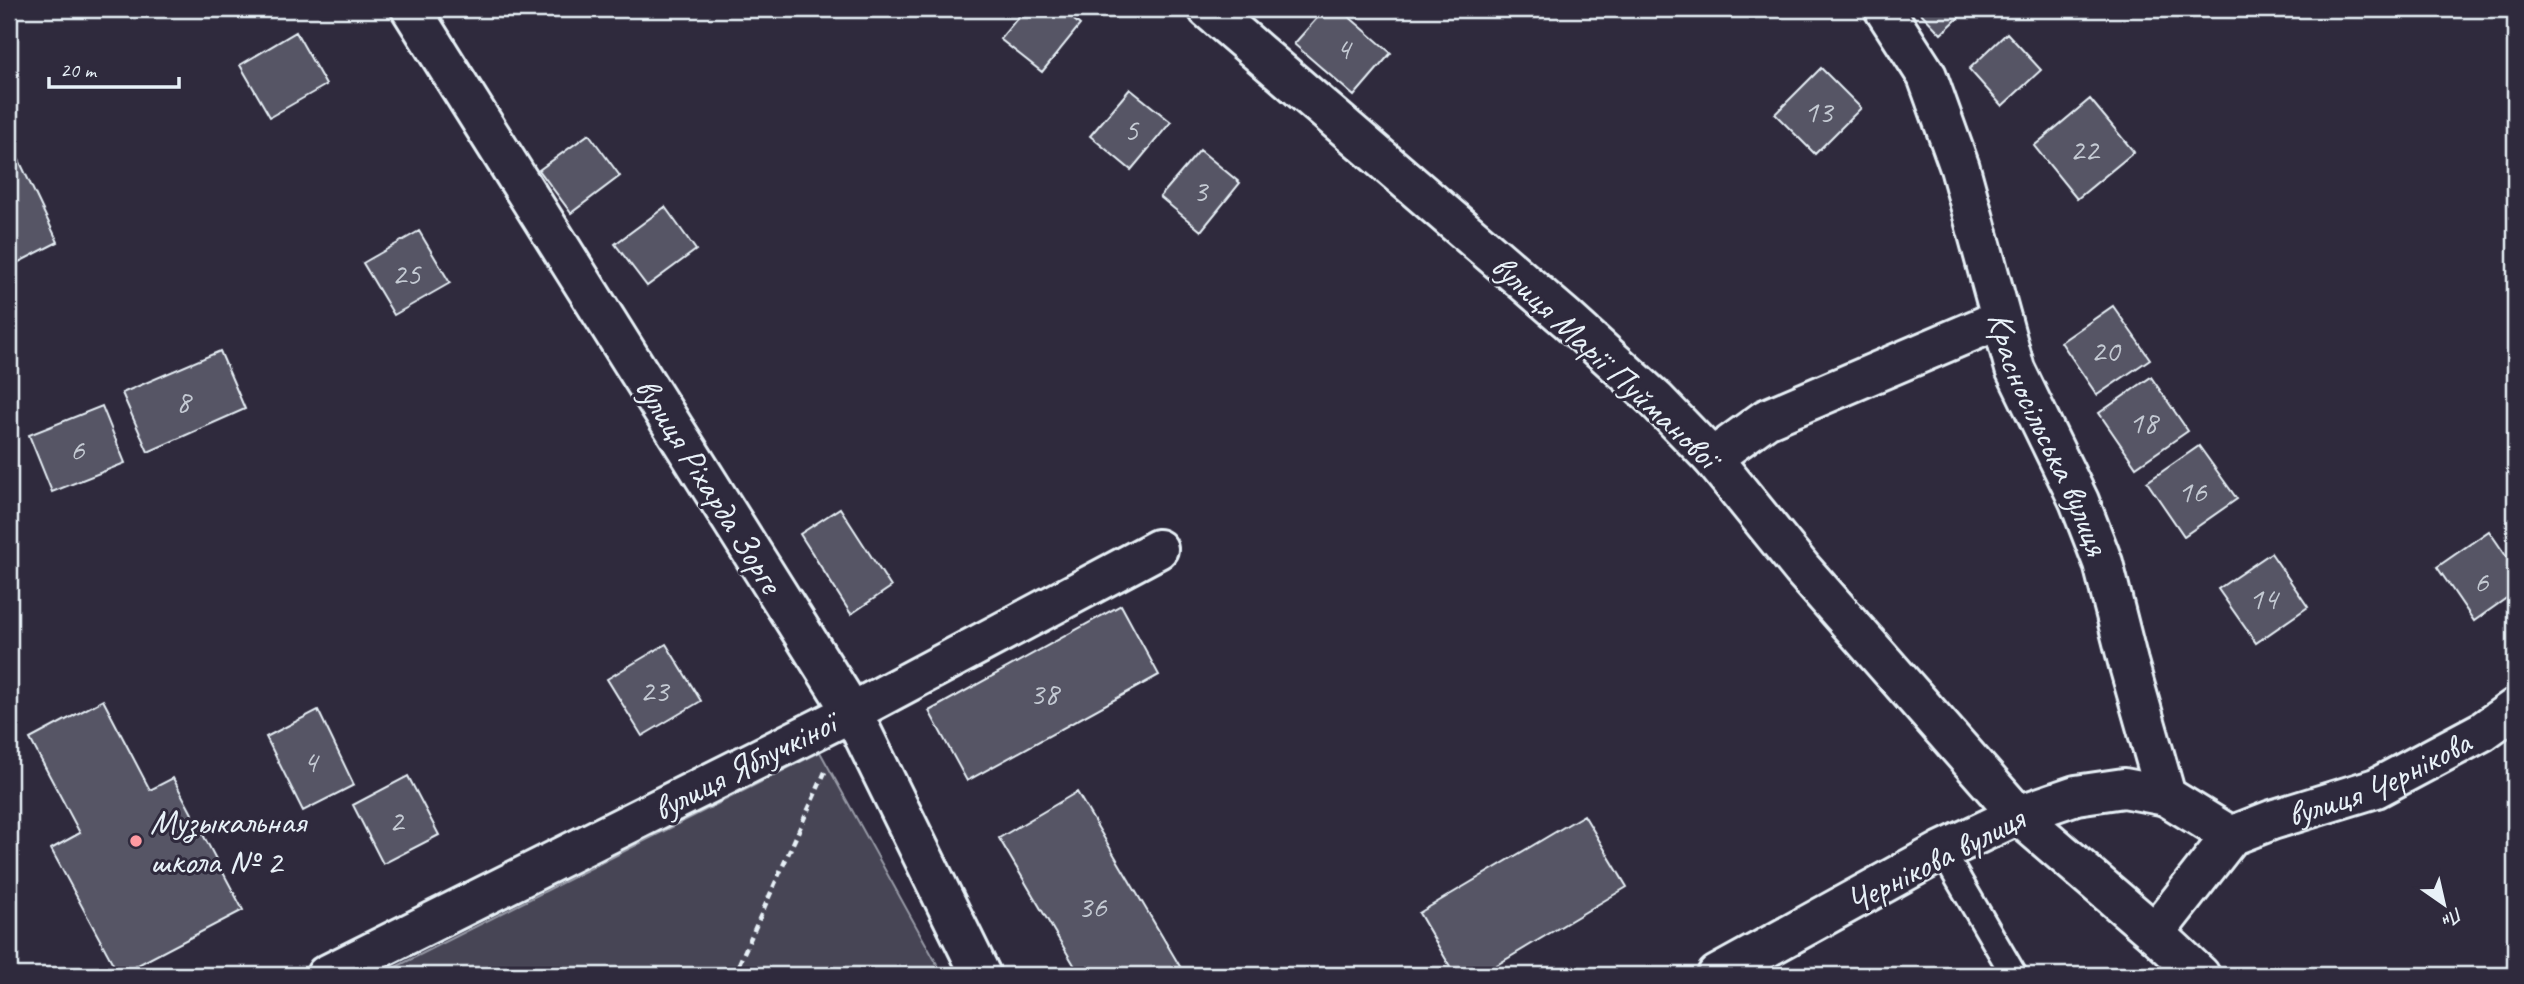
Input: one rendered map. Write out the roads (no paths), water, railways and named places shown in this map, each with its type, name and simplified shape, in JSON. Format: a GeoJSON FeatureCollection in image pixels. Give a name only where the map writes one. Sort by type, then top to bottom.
{"type":"FeatureCollection","features":[{"type":"Feature","properties":{"kind":"street","name":"вулиця Ріхарда Зорге"},"geometry":{"type":"LineString","coordinates":[[411,9],[852,712],[981,975]]}},
{"type":"Feature","properties":{"kind":"street","name":"вулиця Марії Пуйманової"},"geometry":{"type":"LineString","coordinates":[[1208,9],[1567,319],[1656,400],[1712,458],[1802,569],[2018,815]]}},
{"type":"Feature","properties":{"kind":"street","name":"Красносільська вулиця"},"geometry":{"type":"LineString","coordinates":[[1884,9],[1927,76],[1960,168],[2015,369],[2078,501],[2103,563],[2166,796]]}},
{"type":"Feature","properties":{"kind":"street"},"geometry":{"type":"LineString","coordinates":[[1712,458],[1766,419],[2001,318]]}},
{"type":"Feature","properties":{"kind":"street","name":"вулиця Яблучкіної"},"geometry":{"type":"LineString","coordinates":[[326,975],[852,712],[1158,549]]}},
{"type":"Feature","properties":{"kind":"street","name":"вулиця Чернікова"},"geometry":{"type":"LineString","coordinates":[[2231,836],[2272,820],[2376,788],[2483,732],[2515,708]]}},
{"type":"Feature","properties":{"kind":"street","name":"Чернікова вулиця"},"geometry":{"type":"LineString","coordinates":[[1717,975],[1942,851],[2018,815],[2076,795],[2124,788],[2166,796]]}},
{"type":"Feature","properties":{"kind":"street"},"geometry":{"type":"LineString","coordinates":[[2155,933],[2231,836],[2166,796]]}},
{"type":"Feature","properties":{"kind":"street"},"geometry":{"type":"LineString","coordinates":[[2018,815],[2200,975]]}},
{"type":"Feature","properties":{"kind":"lane"},"geometry":{"type":"LineString","coordinates":[[1942,851],[2014,975]]}},
{"type":"Feature","properties":{"kind":"place","name":"Музыкальная школа № 2"},"geometry":{"type":"Point","coordinates":[136,841]}}]}
